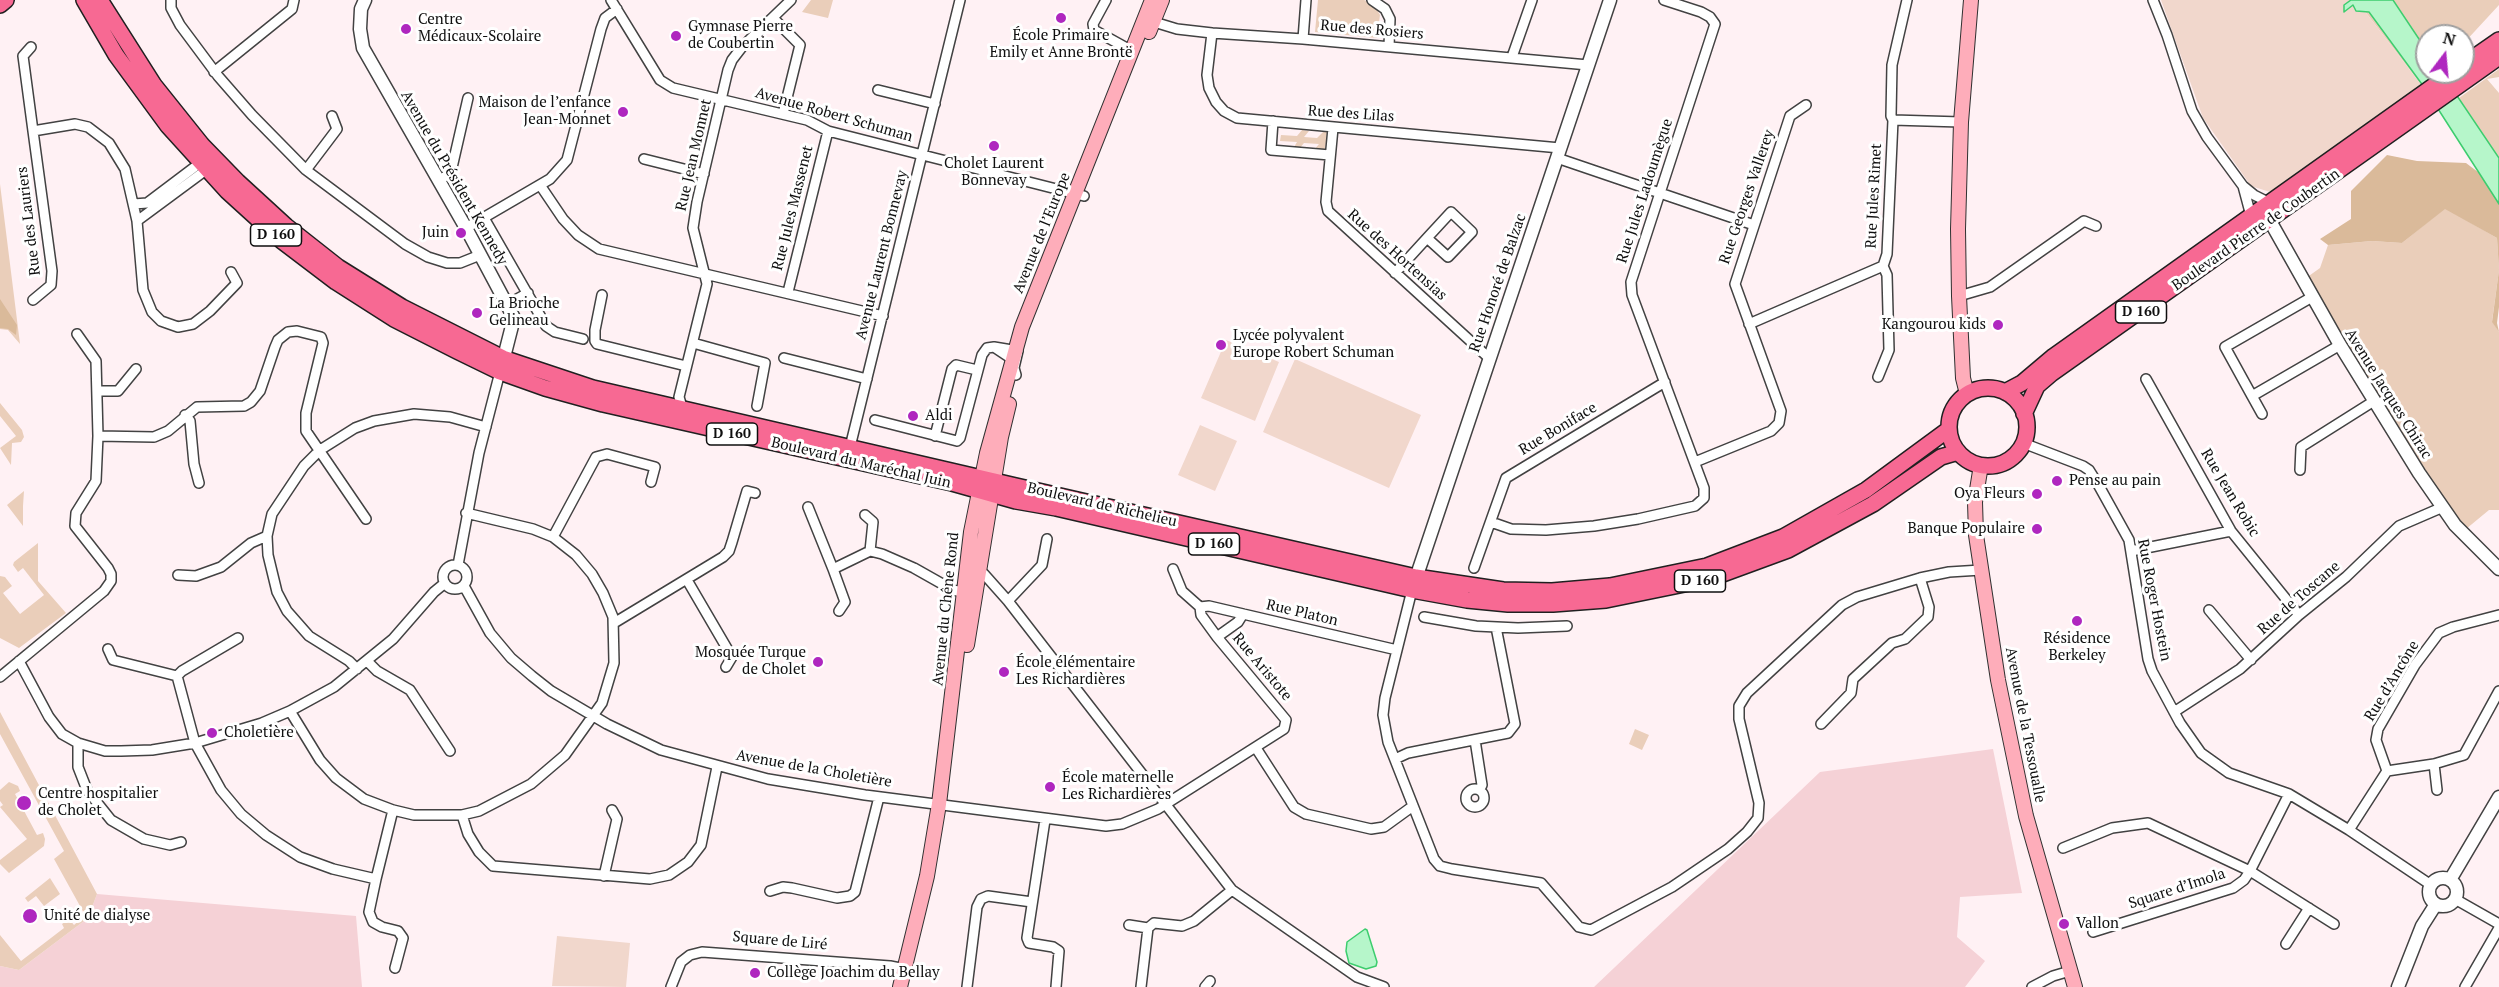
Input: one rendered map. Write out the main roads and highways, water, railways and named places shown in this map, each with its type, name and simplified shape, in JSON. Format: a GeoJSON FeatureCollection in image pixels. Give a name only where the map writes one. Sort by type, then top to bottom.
{"type":"FeatureCollection","features":[{"type":"Feature","properties":{"kind":"main road"},"geometry":{"type":"LineString","coordinates":[[0,5],[6,0]]}},
{"type":"Feature","properties":{"kind":"main road","name":"Boulevard du Maréchal Juin"},"geometry":{"type":"LineString","coordinates":[[77,0],[87,6],[142,94],[203,166],[282,241],[336,282],[394,319],[502,365],[963,473]]}},
{"type":"Feature","properties":{"kind":"main road","name":"Boulevard du Maréchal Juin"},"geometry":{"type":"LineString","coordinates":[[100,0],[128,47],[179,117],[238,182],[286,226],[338,267],[502,365],[545,388],[603,404],[989,488]]}},
{"type":"Feature","properties":{"kind":"main road","name":"Avenue de l’Europe"},"geometry":{"type":"LineString","coordinates":[[989,488],[998,462],[1001,437],[1016,375],[1030,331],[1152,0]]}},
{"type":"Feature","properties":{"kind":"main road","name":"Avenue de l’Europe"},"geometry":{"type":"LineString","coordinates":[[989,488],[1013,354],[1162,0]]}},
{"type":"Feature","properties":{"kind":"main road"},"geometry":{"type":"LineString","coordinates":[[1967,394],[1963,378],[1959,296],[1961,122],[1971,0]]}},
{"type":"Feature","properties":{"kind":"main road","name":"Boulevard Pierre de Coubertin"},"geometry":{"type":"LineString","coordinates":[[2475,63],[2499,40]]}},
{"type":"Feature","properties":{"kind":"main road","name":"Boulevard Pierre de Coubertin"},"geometry":{"type":"LineString","coordinates":[[2475,67],[2499,57]]}},
{"type":"Feature","properties":{"kind":"main road","name":"Boulevard Pierre de Coubertin"},"geometry":{"type":"LineString","coordinates":[[2024,414],[2037,386],[2051,374],[2270,220],[2411,110],[2440,84]]}},
{"type":"Feature","properties":{"kind":"main road","name":"Boulevard Pierre de Coubertin"},"geometry":{"type":"LineString","coordinates":[[2005,392],[2022,383],[2054,356],[2251,216],[2448,84]]}},
{"type":"Feature","properties":{"kind":"main road"},"geometry":{"type":"LineString","coordinates":[[1986,388],[2005,392],[2020,405],[2024,414],[2026,428],[2023,443],[2016,454],[2006,461],[1993,465],[1981,465],[1968,460],[1958,452],[1951,441],[1948,429],[1953,409],[1967,394],[1986,388]]}},
{"type":"Feature","properties":{"kind":"main road","name":"Boulevard de Richelieu"},"geometry":{"type":"LineString","coordinates":[[1414,584],[1552,591],[1610,586],[1707,566],[1783,537],[1804,526],[1866,490],[1948,429]]}},
{"type":"Feature","properties":{"kind":"main road","name":"Boulevard de Richelieu"},"geometry":{"type":"LineString","coordinates":[[963,473],[989,488],[1056,507],[1414,584],[1467,600],[1508,604],[1553,604],[1606,600],[1710,579],[1788,550],[1873,504],[1941,457],[1958,452]]}},
{"type":"Feature","properties":{"kind":"main road","name":"Avenue de la Tessoualle"},"geometry":{"type":"LineString","coordinates":[[1981,465],[1975,502],[1981,570],[1998,680],[2026,816],[2075,987]]}},
{"type":"Feature","properties":{"kind":"main road","name":"Avenue du Chêne Rond"},"geometry":{"type":"LineString","coordinates":[[900,987],[927,876],[939,804],[973,573],[971,532],[989,488]]}},
{"type":"Feature","properties":{"kind":"place","name":"École Primaire Emily et Anne Brontë"},"geometry":{"type":"Point","coordinates":[1061,18]}},
{"type":"Feature","properties":{"kind":"place","name":"Centre Médicaux-Scolaire"},"geometry":{"type":"Point","coordinates":[406,29]}},
{"type":"Feature","properties":{"kind":"place","name":"Gymnase Pierre de Coubertin"},"geometry":{"type":"Point","coordinates":[676,36]}},
{"type":"Feature","properties":{"kind":"place","name":"Maison de l’enfance Jean-Monnet"},"geometry":{"type":"Point","coordinates":[623,112]}},
{"type":"Feature","properties":{"kind":"place","name":"Cholet Laurent Bonnevay"},"geometry":{"type":"Point","coordinates":[994,146]}},
{"type":"Feature","properties":{"kind":"place","name":"Juin"},"geometry":{"type":"Point","coordinates":[461,233]}},
{"type":"Feature","properties":{"kind":"place","name":"La Brioche Gelineau"},"geometry":{"type":"Point","coordinates":[477,313]}},
{"type":"Feature","properties":{"kind":"place","name":"Kangourou kids"},"geometry":{"type":"Point","coordinates":[1998,325]}},
{"type":"Feature","properties":{"kind":"place","name":"Lycée polyvalent Europe Robert Schuman"},"geometry":{"type":"Point","coordinates":[1221,345]}},
{"type":"Feature","properties":{"kind":"place","name":"Aldi"},"geometry":{"type":"Point","coordinates":[913,416]}},
{"type":"Feature","properties":{"kind":"place","name":"Pense au pain"},"geometry":{"type":"Point","coordinates":[2057,481]}},
{"type":"Feature","properties":{"kind":"place","name":"Oya Fleurs"},"geometry":{"type":"Point","coordinates":[2037,494]}},
{"type":"Feature","properties":{"kind":"place","name":"Banque Populaire"},"geometry":{"type":"Point","coordinates":[2037,529]}},
{"type":"Feature","properties":{"kind":"place","name":"Résidence Berkeley"},"geometry":{"type":"Point","coordinates":[2077,621]}},
{"type":"Feature","properties":{"kind":"place","name":"Mosquée Turque de Cholet"},"geometry":{"type":"Point","coordinates":[818,662]}},
{"type":"Feature","properties":{"kind":"place","name":"École élémentaire Les Richardières"},"geometry":{"type":"Point","coordinates":[1004,672]}},
{"type":"Feature","properties":{"kind":"place","name":"Choletière"},"geometry":{"type":"Point","coordinates":[212,733]}},
{"type":"Feature","properties":{"kind":"place","name":"École maternelle Les Richardières"},"geometry":{"type":"Point","coordinates":[1050,787]}},
{"type":"Feature","properties":{"kind":"place","name":"Centre hospitalier de Cholet"},"geometry":{"type":"Point","coordinates":[24,803]}},
{"type":"Feature","properties":{"kind":"place","name":"Unité de dialyse"},"geometry":{"type":"Point","coordinates":[30,916]}},
{"type":"Feature","properties":{"kind":"place","name":"Vallon"},"geometry":{"type":"Point","coordinates":[2064,924]}},
{"type":"Feature","properties":{"kind":"place","name":"Collège Joachim du Bellay"},"geometry":{"type":"Point","coordinates":[755,973]}}]}
